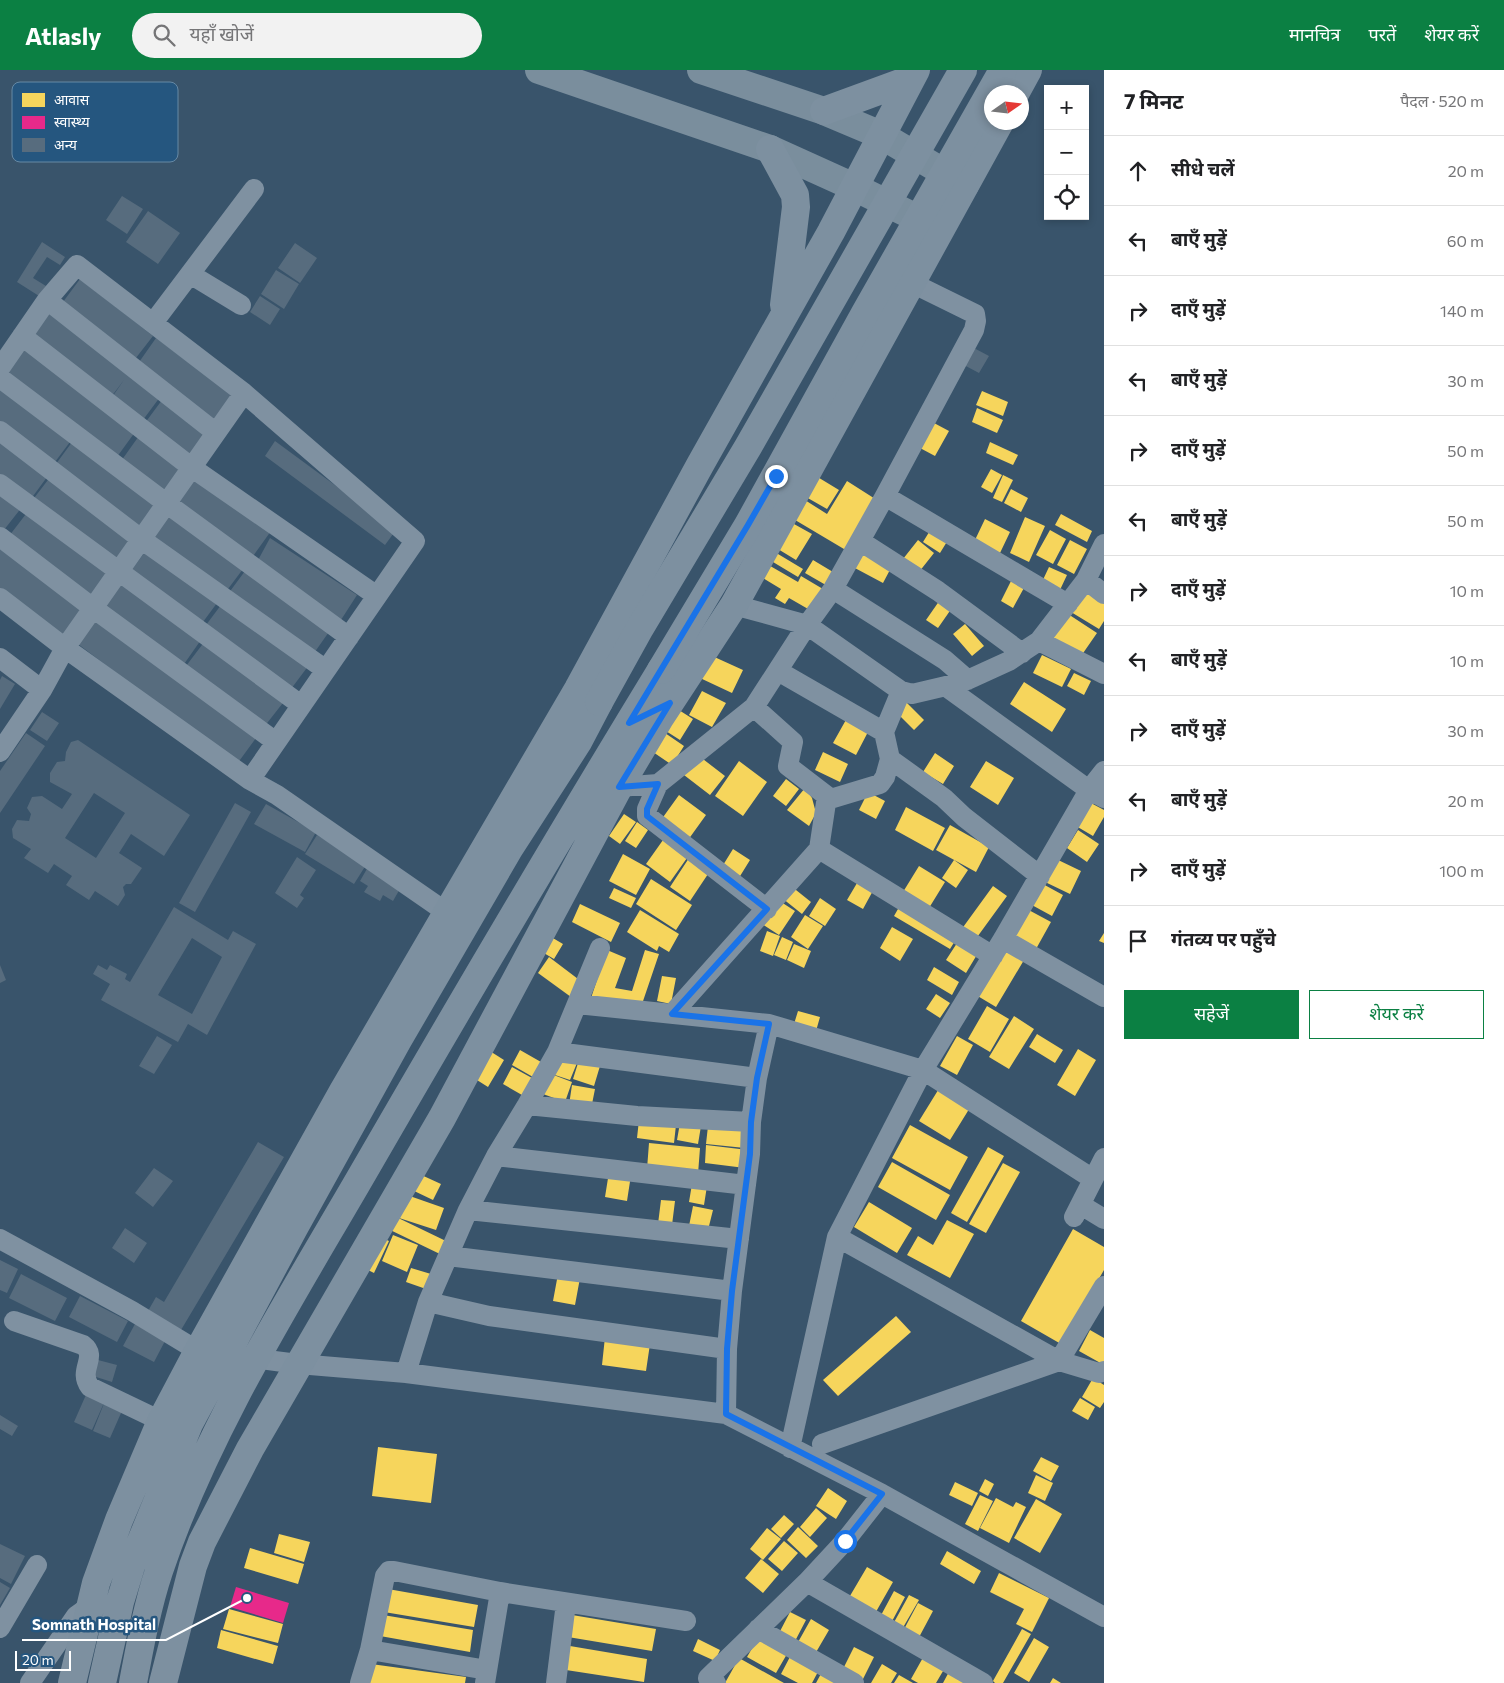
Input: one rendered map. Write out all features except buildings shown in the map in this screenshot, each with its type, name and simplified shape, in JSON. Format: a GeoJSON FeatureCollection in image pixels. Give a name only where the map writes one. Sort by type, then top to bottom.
{"type":"FeatureCollection","features":[{"type":"Feature","properties":{"kind":"main road"},"geometry":{"type":"LineString","coordinates":[[72,1683],[96,1583],[125,1504],[161,1421],[309,1150],[578,742],[640,628],[748,447],[810,335],[963,70]]}},
{"type":"Feature","properties":{"kind":"main road"},"geometry":{"type":"LineString","coordinates":[[133,1683],[145,1623],[158,1573],[179,1515],[212,1443],[257,1359],[511,918],[748,525],[865,313],[1003,70]]}},
{"type":"Feature","properties":{"kind":"main road"},"geometry":{"type":"LineString","coordinates":[[1020,85],[1028,70]]}},
{"type":"Feature","properties":{"kind":"main road"},"geometry":{"type":"LineString","coordinates":[[824,111],[913,75]]}},
{"type":"Feature","properties":{"kind":"main road"},"geometry":{"type":"LineString","coordinates":[[102,1683],[120,1602],[131,1566],[189,1424],[293,1230],[413,994],[446,912],[578,689],[782,319],[913,75]]}},
{"type":"Feature","properties":{"kind":"main road"},"geometry":{"type":"LineString","coordinates":[[163,1683],[192,1566],[202,1542],[250,1449],[442,1118],[619,787],[670,703],[734,605],[996,130]]}},
{"type":"Feature","properties":{"kind":"main road"},"geometry":{"type":"LineString","coordinates":[[770,149],[794,195],[796,207],[782,319]]}},
{"type":"Feature","properties":{"kind":"main road"},"geometry":{"type":"LineString","coordinates":[[629,723],[670,703]]}},
{"type":"Feature","properties":{"kind":"street"},"geometry":{"type":"LineString","coordinates":[[539,70],[770,149],[854,187],[939,230]]}},
{"type":"Feature","properties":{"kind":"street"},"geometry":{"type":"LineString","coordinates":[[702,70],[824,111],[881,135],[966,185]]}},
{"type":"Feature","properties":{"kind":"street"},"geometry":{"type":"LineString","coordinates":[[153,323],[254,188]]}},
{"type":"Feature","properties":{"kind":"street"},"geometry":{"type":"LineString","coordinates":[[0,368],[48,300],[77,266],[244,393],[415,541],[250,780]]}},
{"type":"Feature","properties":{"kind":"street"},"geometry":{"type":"LineString","coordinates":[[190,274],[241,305]]}},
{"type":"Feature","properties":{"kind":"street"},"geometry":{"type":"LineString","coordinates":[[767,909],[647,816],[647,809],[658,784],[754,708],[807,625],[833,589],[886,496],[974,330],[976,314],[912,283]]}},
{"type":"Feature","properties":{"kind":"street"},"geometry":{"type":"LineString","coordinates":[[48,300],[215,432]]}},
{"type":"Feature","properties":{"kind":"street"},"geometry":{"type":"LineString","coordinates":[[22,336],[191,467],[377,596]]}},
{"type":"Feature","properties":{"kind":"street"},"geometry":{"type":"LineString","coordinates":[[0,378],[349,637]]}},
{"type":"Feature","properties":{"kind":"street"},"geometry":{"type":"LineString","coordinates":[[0,752],[42,690],[65,648],[244,393]]}},
{"type":"Feature","properties":{"kind":"street"},"geometry":{"type":"LineString","coordinates":[[0,431],[141,538],[326,670]]}},
{"type":"Feature","properties":{"kind":"street"},"geometry":{"type":"LineString","coordinates":[[0,484],[301,705]]}},
{"type":"Feature","properties":{"kind":"street"},"geometry":{"type":"LineString","coordinates":[[886,496],[1068,604]]}},
{"type":"Feature","properties":{"kind":"street"},"geometry":{"type":"LineString","coordinates":[[0,537],[93,608],[276,742]]}},
{"type":"Feature","properties":{"kind":"street"},"geometry":{"type":"LineString","coordinates":[[860,541],[938,591],[1022,653]]}},
{"type":"Feature","properties":{"kind":"street"},"geometry":{"type":"LineString","coordinates":[[734,605],[807,625],[901,691],[912,694],[968,680],[995,668],[1039,641],[1086,580],[1102,553]]}},
{"type":"Feature","properties":{"kind":"street"},"geometry":{"type":"LineString","coordinates":[[1086,580],[1104,594]]}},
{"type":"Feature","properties":{"kind":"street"},"geometry":{"type":"LineString","coordinates":[[833,589],[945,660],[968,680]]}},
{"type":"Feature","properties":{"kind":"street"},"geometry":{"type":"LineString","coordinates":[[0,598],[65,648],[250,780],[277,795],[446,912]]}},
{"type":"Feature","properties":{"kind":"street"},"geometry":{"type":"LineString","coordinates":[[1039,641],[1104,674]]}},
{"type":"Feature","properties":{"kind":"street"},"geometry":{"type":"LineString","coordinates":[[0,658],[42,690]]}},
{"type":"Feature","properties":{"kind":"street"},"geometry":{"type":"LineString","coordinates":[[778,671],[884,732]]}},
{"type":"Feature","properties":{"kind":"street"},"geometry":{"type":"LineString","coordinates":[[945,686],[1096,794]]}},
{"type":"Feature","properties":{"kind":"street"},"geometry":{"type":"LineString","coordinates":[[827,800],[880,784],[885,777],[890,759],[884,732],[901,691]]}},
{"type":"Feature","properties":{"kind":"street"},"geometry":{"type":"LineString","coordinates":[[672,1014],[767,909],[818,849],[828,796],[788,766],[793,742],[754,708]]}},
{"type":"Feature","properties":{"kind":"street"},"geometry":{"type":"LineString","coordinates":[[890,759],[944,798],[964,817],[1040,876]]}},
{"type":"Feature","properties":{"kind":"street"},"geometry":{"type":"LineString","coordinates":[[790,1448],[837,1237],[923,1070],[1040,876],[1096,794],[1104,771]]}},
{"type":"Feature","properties":{"kind":"street"},"geometry":{"type":"LineString","coordinates":[[619,787],[658,784]]}},
{"type":"Feature","properties":{"kind":"street"},"geometry":{"type":"LineString","coordinates":[[818,849],[998,948],[1104,996]]}},
{"type":"Feature","properties":{"kind":"street"},"geometry":{"type":"LineString","coordinates":[[406,1373],[428,1302],[468,1210],[496,1156],[557,1052],[600,948]]}},
{"type":"Feature","properties":{"kind":"street"},"geometry":{"type":"LineString","coordinates":[[578,1004],[769,1024],[923,1070],[1093,1179]]}},
{"type":"Feature","properties":{"kind":"street"},"geometry":{"type":"LineString","coordinates":[[726,1414],[727,1349],[732,1291],[750,1154],[751,1122],[757,1078],[769,1024]]}},
{"type":"Feature","properties":{"kind":"street"},"geometry":{"type":"LineString","coordinates":[[557,1052],[757,1078]]}},
{"type":"Feature","properties":{"kind":"street"},"geometry":{"type":"LineString","coordinates":[[527,1105],[637,1116],[751,1122]]}},
{"type":"Feature","properties":{"kind":"street"},"geometry":{"type":"LineString","coordinates":[[496,1156],[746,1185]]}},
{"type":"Feature","properties":{"kind":"street"},"geometry":{"type":"LineString","coordinates":[[1104,1158],[1078,1211],[1104,1219]]}},
{"type":"Feature","properties":{"kind":"street"},"geometry":{"type":"LineString","coordinates":[[468,1210],[739,1239]]}},
{"type":"Feature","properties":{"kind":"street"},"geometry":{"type":"LineString","coordinates":[[837,1237],[1059,1361],[1099,1373],[1104,1371]]}},
{"type":"Feature","properties":{"kind":"street"},"geometry":{"type":"LineString","coordinates":[[0,1239],[132,1311],[198,1351],[298,1364],[406,1373],[726,1414],[882,1494],[1104,1616]]}},
{"type":"Feature","properties":{"kind":"street"},"geometry":{"type":"LineString","coordinates":[[448,1256],[732,1291]]}},
{"type":"Feature","properties":{"kind":"street"},"geometry":{"type":"LineString","coordinates":[[822,1444],[1059,1361],[1104,1286]]}},
{"type":"Feature","properties":{"kind":"street"},"geometry":{"type":"LineString","coordinates":[[428,1302],[489,1316],[727,1349]]}},
{"type":"Feature","properties":{"kind":"street"},"geometry":{"type":"LineString","coordinates":[[14,1321],[83,1345],[88,1349],[90,1356],[85,1376],[90,1387],[161,1421]]}},
{"type":"Feature","properties":{"kind":"street"},"geometry":{"type":"LineString","coordinates":[[716,1683],[708,1678],[807,1582],[845,1541],[882,1494]]}},
{"type":"Feature","properties":{"kind":"street"},"geometry":{"type":"LineString","coordinates":[[0,1628],[37,1565]]}},
{"type":"Feature","properties":{"kind":"street"},"geometry":{"type":"LineString","coordinates":[[360,1683],[370,1650],[385,1576],[389,1571],[394,1570],[500,1592],[686,1621]]}},
{"type":"Feature","properties":{"kind":"street"},"geometry":{"type":"LineString","coordinates":[[807,1582],[982,1683]]}},
{"type":"Feature","properties":{"kind":"street"},"geometry":{"type":"LineString","coordinates":[[370,1650],[486,1677],[500,1592]]}},
{"type":"Feature","properties":{"kind":"street"},"geometry":{"type":"LineString","coordinates":[[559,1683],[566,1603]]}},
{"type":"Feature","properties":{"kind":"street"},"geometry":{"type":"LineString","coordinates":[[30,1683],[76,1616],[90,1606]]}},
{"type":"Feature","properties":{"kind":"street"},"geometry":{"type":"LineString","coordinates":[[758,1629],[854,1683]]}},
{"type":"Feature","properties":{"kind":"place","name":"Somnath Hospital"},"geometry":{"type":"Point","coordinates":[247,1598]}},
{"type":"Feature","properties":{"kind":"route"},"geometry":{"type":"LineString","coordinates":[[776,476],[629,723],[670,703],[619,787],[658,784],[647,809],[647,816],[767,909],[672,1014],[769,1024],[757,1078],[751,1122],[750,1154],[732,1291],[727,1349],[726,1414],[882,1494],[845,1541]]}}]}
